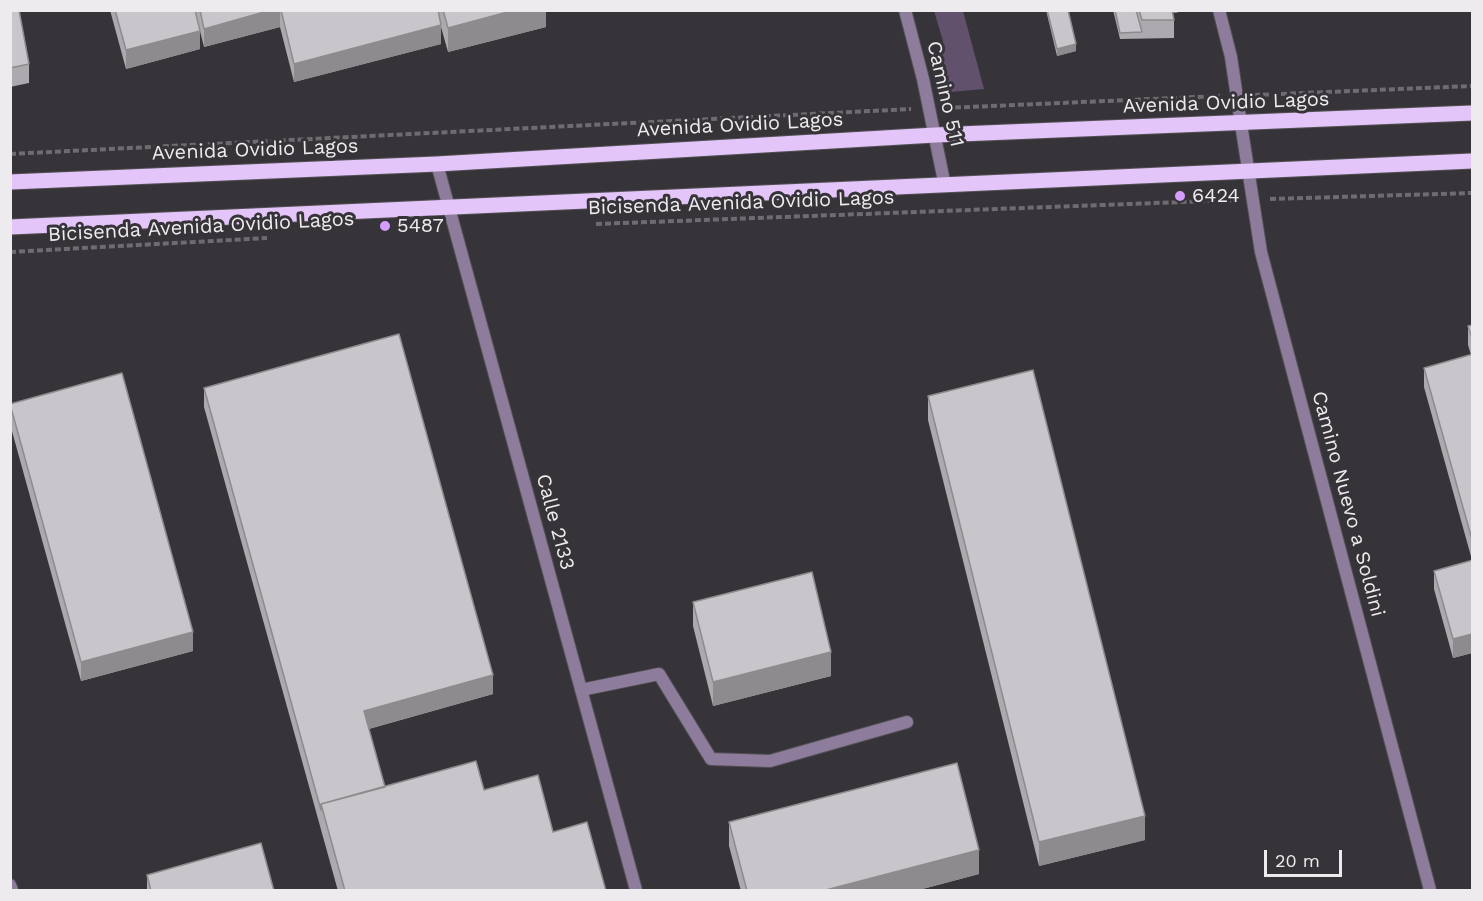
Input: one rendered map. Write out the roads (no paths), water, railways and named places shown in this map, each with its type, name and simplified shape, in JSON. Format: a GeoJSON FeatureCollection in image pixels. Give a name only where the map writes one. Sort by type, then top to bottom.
{"type":"FeatureCollection","features":[{"type":"Feature","properties":{"kind":"main road","name":"Avenida Ovidio Lagos"},"geometry":{"type":"LineString","coordinates":[[10,182],[437,164],[935,135],[1473,113]]}},
{"type":"Feature","properties":{"kind":"main road"},"geometry":{"type":"LineString","coordinates":[[10,227],[1473,161]]}},
{"type":"Feature","properties":{"kind":"street","name":"Camino 511"},"geometry":{"type":"LineString","coordinates":[[905,10],[945,186]]}},
{"type":"Feature","properties":{"kind":"street","name":"Camino Nuevo a Soldini"},"geometry":{"type":"LineString","coordinates":[[1219,10],[1231,57],[1261,252],[1430,891]]}},
{"type":"Feature","properties":{"kind":"street","name":"Calle 2133"},"geometry":{"type":"LineString","coordinates":[[437,164],[636,891]]}},
{"type":"Feature","properties":{"kind":"street"},"geometry":{"type":"LineString","coordinates":[[581,690],[659,674],[711,759],[770,761],[907,722]]}},
{"type":"Feature","properties":{"kind":"street"},"geometry":{"type":"LineString","coordinates":[[10,885],[12,891]]}},
{"type":"Feature","properties":{"kind":"place","name":"6424"},"geometry":{"type":"Point","coordinates":[1180,196]}},
{"type":"Feature","properties":{"kind":"place","name":"5487"},"geometry":{"type":"Point","coordinates":[385,226]}}]}
